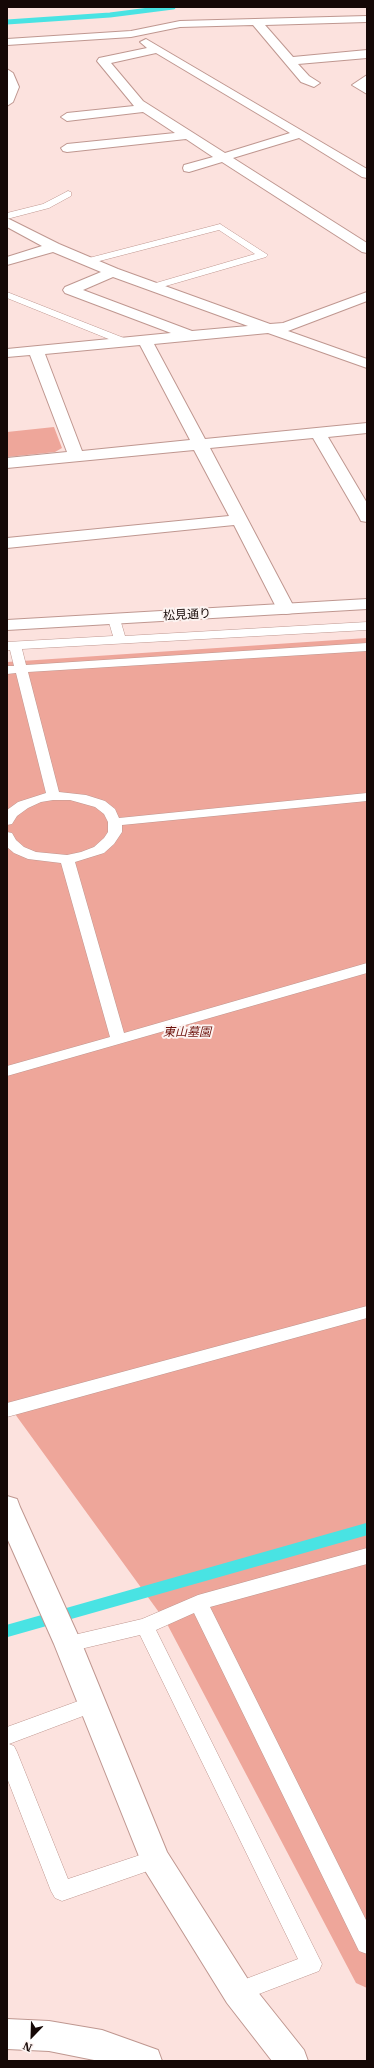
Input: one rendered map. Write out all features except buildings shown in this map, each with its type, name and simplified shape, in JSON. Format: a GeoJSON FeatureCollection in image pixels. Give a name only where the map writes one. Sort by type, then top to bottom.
{"type":"FeatureCollection","features":[{"type":"Feature","properties":{"kind":"street"},"geometry":{"type":"LineString","coordinates":[[7,42],[132,34],[180,24],[367,19]]}},
{"type":"Feature","properties":{"kind":"street"},"geometry":{"type":"LineString","coordinates":[[256,22],[306,79],[314,83]]}},
{"type":"Feature","properties":{"kind":"street"},"geometry":{"type":"LineString","coordinates":[[132,34],[367,174]]}},
{"type":"Feature","properties":{"kind":"street"},"geometry":{"type":"LineString","coordinates":[[158,49],[103,61],[139,104],[367,249]]}},
{"type":"Feature","properties":{"kind":"street"},"geometry":{"type":"LineString","coordinates":[[290,61],[367,54]]}},
{"type":"Feature","properties":{"kind":"street"},"geometry":{"type":"LineString","coordinates":[[7,73],[10,86],[7,102]]}},
{"type":"Feature","properties":{"kind":"street"},"geometry":{"type":"LineString","coordinates":[[367,79],[358,85],[367,90]]}},
{"type":"Feature","properties":{"kind":"street"},"geometry":{"type":"LineString","coordinates":[[67,116],[145,108]]}},
{"type":"Feature","properties":{"kind":"street"},"geometry":{"type":"LineString","coordinates":[[189,168],[300,134]]}},
{"type":"Feature","properties":{"kind":"street"},"geometry":{"type":"LineString","coordinates":[[68,148],[189,135]]}},
{"type":"Feature","properties":{"kind":"street"},"geometry":{"type":"LineString","coordinates":[[7,222],[54,246],[113,272],[367,364]]}},
{"type":"Feature","properties":{"kind":"street"},"geometry":{"type":"LineString","coordinates":[[7,261],[54,246]]}},
{"type":"Feature","properties":{"kind":"street"},"geometry":{"type":"LineString","coordinates":[[113,272],[70,290],[191,336]]}},
{"type":"Feature","properties":{"kind":"street"},"geometry":{"type":"LineString","coordinates":[[7,353],[267,329],[285,326],[367,296]]}},
{"type":"Feature","properties":{"kind":"street"},"geometry":{"type":"LineString","coordinates":[[145,340],[286,609]]}},
{"type":"Feature","properties":{"kind":"street"},"geometry":{"type":"LineString","coordinates":[[36,350],[76,456]]}},
{"type":"Feature","properties":{"kind":"street"},"geometry":{"type":"LineString","coordinates":[[7,463],[367,428]]}},
{"type":"Feature","properties":{"kind":"street"},"geometry":{"type":"LineString","coordinates":[[318,433],[367,517]]}},
{"type":"Feature","properties":{"kind":"street"},"geometry":{"type":"LineString","coordinates":[[7,543],[239,520]]}},
{"type":"Feature","properties":{"kind":"street","name":"松見通り"},"geometry":{"type":"LineString","coordinates":[[7,624],[367,604]]}},
{"type":"Feature","properties":{"kind":"street"},"geometry":{"type":"LineString","coordinates":[[7,1507],[68,1644],[155,1859],[238,1992],[292,2061]]}},
{"type":"Feature","properties":{"kind":"street"},"geometry":{"type":"LineString","coordinates":[[7,2034],[48,2036],[95,2045],[146,2061]]}},
{"type":"Feature","properties":{"kind":"lane"},"geometry":{"type":"LineString","coordinates":[[7,216],[46,206],[68,194]]}},
{"type":"Feature","properties":{"kind":"lane"},"geometry":{"type":"LineString","coordinates":[[88,261],[220,227],[263,254],[152,287]]}},
{"type":"Feature","properties":{"kind":"lane"},"geometry":{"type":"LineString","coordinates":[[8,295],[126,342]]}},
{"type":"Feature","properties":{"kind":"lane"},"geometry":{"type":"LineString","coordinates":[[114,619],[120,640]]}},
{"type":"Feature","properties":{"kind":"lane"},"geometry":{"type":"LineString","coordinates":[[54,796],[20,670],[11,646],[367,626]]}},
{"type":"Feature","properties":{"kind":"lane"},"geometry":{"type":"LineString","coordinates":[[228,634],[234,655]]}},
{"type":"Feature","properties":{"kind":"lane"},"geometry":{"type":"LineString","coordinates":[[7,670],[367,647]]}},
{"type":"Feature","properties":{"kind":"lane"},"geometry":{"type":"LineString","coordinates":[[7,821],[12,813],[23,805],[37,799],[54,796],[81,798],[100,804],[110,812],[115,822],[115,832],[104,846],[84,856],[67,859],[50,859],[33,856],[20,850],[10,842],[7,836]]}},
{"type":"Feature","properties":{"kind":"lane"},"geometry":{"type":"LineString","coordinates":[[115,822],[367,797]]}},
{"type":"Feature","properties":{"kind":"lane"},"geometry":{"type":"LineString","coordinates":[[67,859],[118,1039]]}},
{"type":"Feature","properties":{"kind":"lane"},"geometry":{"type":"LineString","coordinates":[[7,1071],[367,968]]}},
{"type":"Feature","properties":{"kind":"lane"},"geometry":{"type":"LineString","coordinates":[[7,1410],[367,1312]]}},
{"type":"Feature","properties":{"kind":"lane"},"geometry":{"type":"LineString","coordinates":[[68,1644],[145,1626],[198,1603],[367,1556]]}},
{"type":"Feature","properties":{"kind":"lane"},"geometry":{"type":"LineString","coordinates":[[198,1603],[367,1944]]}},
{"type":"Feature","properties":{"kind":"lane"},"geometry":{"type":"LineString","coordinates":[[145,1626],[311,1964],[238,1992]]}},
{"type":"Feature","properties":{"kind":"lane"},"geometry":{"type":"LineString","coordinates":[[7,1736],[92,1704]]}},
{"type":"Feature","properties":{"kind":"lane"},"geometry":{"type":"LineString","coordinates":[[7,1752],[62,1891],[155,1859]]}},
{"type":"Feature","properties":{"kind":"green space"},"geometry":{"type":"Polygon","coordinates":[[[54,427],[62,448],[55,452],[7,457],[7,432],[54,427]]]}},
{"type":"Feature","properties":{"kind":"green space","name":"東山墓園"},"geometry":{"type":"Polygon","coordinates":[[[367,638],[367,1988],[356,1983],[166,1622],[7,1403],[7,662],[367,638]]]}},
{"type":"Feature","properties":{"kind":"waterway"},"geometry":{"type":"LineString","coordinates":[[7,22],[110,15],[173,7]]}},
{"type":"Feature","properties":{"kind":"waterway"},"geometry":{"type":"LineString","coordinates":[[7,1631],[367,1529]]}}]}
